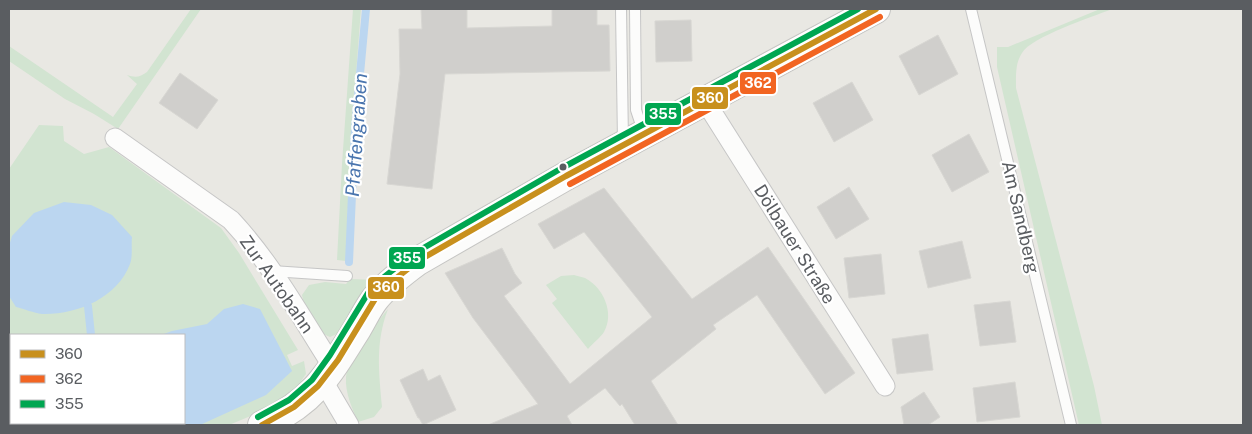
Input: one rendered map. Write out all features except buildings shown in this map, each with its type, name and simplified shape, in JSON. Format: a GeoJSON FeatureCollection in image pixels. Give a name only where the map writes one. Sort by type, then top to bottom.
{"type":"FeatureCollection","features":[{"type":"Feature","properties":{"kind":"street"},"geometry":{"type":"LineString","coordinates":[[262,425],[275,420],[301,404],[328,374],[375,299],[399,275],[418,261],[507,209],[876,9]]}},
{"type":"Feature","properties":{"kind":"street","name":"Dölbauer Straße"},"geometry":{"type":"LineString","coordinates":[[705,101],[885,386]]}},
{"type":"Feature","properties":{"kind":"street","name":"Zur Autobahn"},"geometry":{"type":"LineString","coordinates":[[115,138],[231,220],[245,235],[272,271],[328,374],[349,425]]}},
{"type":"Feature","properties":{"kind":"lane"},"geometry":{"type":"LineString","coordinates":[[621,9],[633,140]]}},
{"type":"Feature","properties":{"kind":"lane"},"geometry":{"type":"LineString","coordinates":[[633,140],[636,110],[635,9]]}},
{"type":"Feature","properties":{"kind":"lane","name":"Am Sandberg"},"geometry":{"type":"LineString","coordinates":[[971,9],[1071,425]]}},
{"type":"Feature","properties":{"kind":"lane"},"geometry":{"type":"LineString","coordinates":[[272,271],[347,276]]}},
{"type":"Feature","properties":{"kind":"green space"},"geometry":{"type":"Polygon","coordinates":[[[191,9],[201,9],[118,129],[65,99],[9,61],[9,46],[113,117],[137,84],[127,75],[138,76],[147,72],[191,9]]]}},
{"type":"Feature","properties":{"kind":"green space"},"geometry":{"type":"Polygon","coordinates":[[[353,9],[361,9],[350,152],[346,261],[337,260],[353,9]]]}},
{"type":"Feature","properties":{"kind":"green space"},"geometry":{"type":"Polygon","coordinates":[[[1100,9],[1112,9],[1037,40],[1022,53],[1017,65],[1016,74],[1016,88],[1094,386],[1102,425],[1079,425],[997,67],[997,47],[1008,47],[1100,9]]]}},
{"type":"Feature","properties":{"kind":"green space"},"geometry":{"type":"Polygon","coordinates":[[[39,125],[63,126],[64,141],[84,154],[109,147],[221,228],[239,253],[298,350],[287,355],[292,366],[304,361],[306,374],[294,391],[265,410],[229,425],[9,425],[9,169],[39,125]]]}},
{"type":"Feature","properties":{"kind":"green space"},"geometry":{"type":"Polygon","coordinates":[[[574,275],[585,278],[597,288],[602,294],[608,309],[607,325],[604,332],[588,349],[552,303],[557,299],[546,285],[561,276],[574,275]]]}},
{"type":"Feature","properties":{"kind":"green space"},"geometry":{"type":"Polygon","coordinates":[[[350,279],[379,280],[339,333],[330,337],[315,325],[302,295],[309,285],[325,282],[346,284],[350,279]]]}},
{"type":"Feature","properties":{"kind":"green space"},"geometry":{"type":"Polygon","coordinates":[[[388,309],[381,334],[379,358],[382,407],[374,417],[358,422],[349,400],[346,377],[351,361],[388,309]]]}},
{"type":"Feature","properties":{"kind":"water"},"geometry":{"type":"Polygon","coordinates":[[[64,202],[91,205],[112,215],[132,237],[130,264],[116,286],[106,295],[82,308],[55,314],[42,314],[16,307],[9,296],[9,246],[12,236],[34,213],[64,202]]]}},
{"type":"Feature","properties":{"kind":"water"},"geometry":{"type":"Polygon","coordinates":[[[243,304],[260,309],[292,371],[266,395],[200,425],[9,425],[10,404],[10,424],[185,424],[185,334],[164,334],[207,324],[224,309],[243,304]]]}},
{"type":"Feature","properties":{"kind":"waterway","name":"Pfaffengraben"},"geometry":{"type":"LineString","coordinates":[[349,262],[355,128],[366,9]]}},
{"type":"Feature","properties":{"kind":"waterway"},"geometry":{"type":"LineString","coordinates":[[88,306],[91,334]]}},
{"type":"Feature","properties":{"kind":"transit line","name":"355"},"geometry":{"type":"LineString","coordinates":[[258,417],[289,400],[312,380],[330,355],[368,293],[384,277],[413,254],[562,168],[858,9]]}},
{"type":"Feature","properties":{"kind":"transit line","name":"360"},"geometry":{"type":"LineString","coordinates":[[262,425],[294,407],[318,386],[338,360],[375,299],[390,283],[418,261],[566,176],[876,9]]}},
{"type":"Feature","properties":{"kind":"transit line","name":"362"},"geometry":{"type":"LineString","coordinates":[[570,184],[880,17]]}}]}
